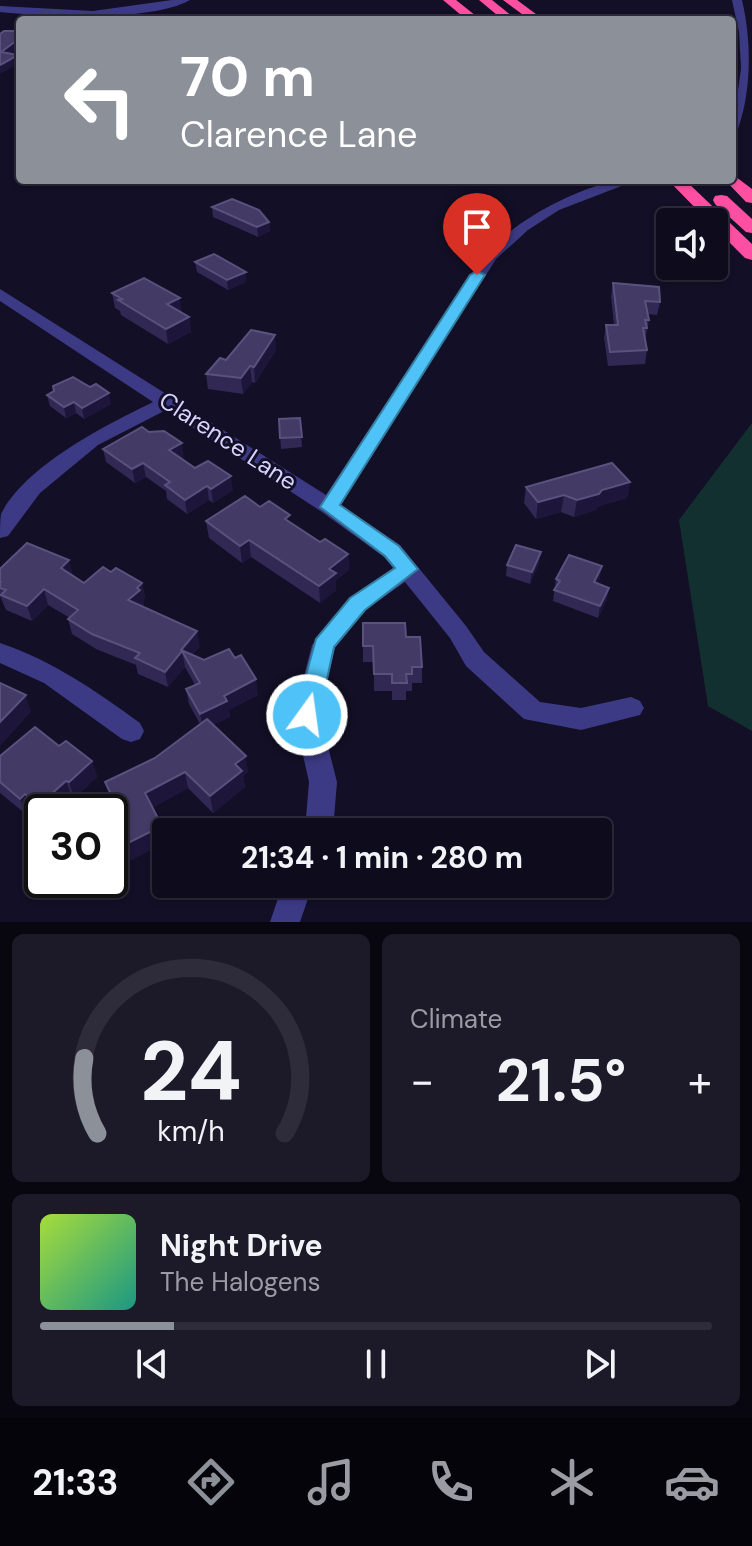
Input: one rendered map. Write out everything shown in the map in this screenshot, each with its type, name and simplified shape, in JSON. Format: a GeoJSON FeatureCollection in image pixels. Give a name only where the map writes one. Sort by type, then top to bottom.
{"type":"FeatureCollection","features":[{"type":"Feature","properties":{"kind":"highway"},"geometry":{"type":"LineString","coordinates":[[449,0],[470,16]]}},
{"type":"Feature","properties":{"kind":"highway"},"geometry":{"type":"LineString","coordinates":[[466,0],[487,16]]}},
{"type":"Feature","properties":{"kind":"highway"},"geometry":{"type":"LineString","coordinates":[[485,0],[506,16]]}},
{"type":"Feature","properties":{"kind":"highway"},"geometry":{"type":"LineString","coordinates":[[509,0],[532,16]]}},
{"type":"Feature","properties":{"kind":"highway"},"geometry":{"type":"LineString","coordinates":[[736,183],[752,198]]}},
{"type":"Feature","properties":{"kind":"highway"},"geometry":{"type":"LineString","coordinates":[[671,184],[690,208]]}},
{"type":"Feature","properties":{"kind":"highway"},"geometry":{"type":"LineString","coordinates":[[671,184],[752,254]]}},
{"type":"Feature","properties":{"kind":"highway"},"geometry":{"type":"LineString","coordinates":[[704,184],[752,228]]}},
{"type":"Feature","properties":{"kind":"highway"},"geometry":{"type":"LineString","coordinates":[[728,249],[752,274]]}},
{"type":"Feature","properties":{"kind":"street"},"geometry":{"type":"LineString","coordinates":[[0,9],[71,16],[136,10],[185,0]]}},
{"type":"Feature","properties":{"kind":"street"},"geometry":{"type":"LineString","coordinates":[[736,127],[744,118],[751,101],[748,34],[737,0]]}},
{"type":"Feature","properties":{"kind":"street"},"geometry":{"type":"LineString","coordinates":[[329,507],[490,256],[517,228],[548,207],[615,184]]}},
{"type":"Feature","properties":{"kind":"street","name":"Clarence Lane"},"geometry":{"type":"LineString","coordinates":[[0,294],[392,551],[458,632],[475,659],[533,712],[581,719],[631,708]]}},
{"type":"Feature","properties":{"kind":"street"},"geometry":{"type":"LineString","coordinates":[[0,531],[33,488],[91,441],[167,402]]}},
{"type":"Feature","properties":{"kind":"street"},"geometry":{"type":"LineString","coordinates":[[320,818],[323,782],[307,715],[324,645],[357,604],[408,569]]}},
{"type":"Feature","properties":{"kind":"street"},"geometry":{"type":"LineString","coordinates":[[0,653],[29,662],[66,683],[131,731]]}},
{"type":"Feature","properties":{"kind":"street"},"geometry":{"type":"LineString","coordinates":[[285,922],[293,898]]}},
{"type":"Feature","properties":{"kind":"green space"},"geometry":{"type":"Polygon","coordinates":[[[752,423],[752,731],[708,706],[679,520],[752,423]]]}},
{"type":"Feature","properties":{"kind":"building"},"geometry":{"type":"Polygon","coordinates":[[[16,31],[16,41],[1,52],[16,56],[0,65],[0,34],[16,31]]]}},
{"type":"Feature","properties":{"kind":"building"},"geometry":{"type":"Polygon","coordinates":[[[232,199],[259,210],[269,222],[257,227],[212,207],[232,199]]]}},
{"type":"Feature","properties":{"kind":"building"},"geometry":{"type":"Polygon","coordinates":[[[214,254],[246,272],[227,280],[195,262],[214,254]]]}},
{"type":"Feature","properties":{"kind":"building"},"geometry":{"type":"Polygon","coordinates":[[[144,278],[180,298],[167,304],[189,317],[166,329],[118,300],[122,299],[112,293],[144,278]]]}},
{"type":"Feature","properties":{"kind":"building"},"geometry":{"type":"Polygon","coordinates":[[[613,283],[659,287],[660,302],[645,301],[649,320],[645,320],[647,328],[643,328],[647,350],[610,352],[606,325],[618,325],[613,283]]]}},
{"type":"Feature","properties":{"kind":"building"},"geometry":{"type":"Polygon","coordinates":[[[251,330],[275,335],[254,367],[250,366],[241,378],[206,374],[220,358],[226,360],[251,330]]]}},
{"type":"Feature","properties":{"kind":"building"},"geometry":{"type":"Polygon","coordinates":[[[73,377],[90,387],[96,384],[109,393],[82,408],[74,402],[64,407],[47,395],[54,391],[53,386],[73,377]]]}},
{"type":"Feature","properties":{"kind":"building"},"geometry":{"type":"Polygon","coordinates":[[[300,418],[302,437],[280,438],[279,419],[300,418]]]}},
{"type":"Feature","properties":{"kind":"building"},"geometry":{"type":"Polygon","coordinates":[[[142,427],[149,432],[164,431],[182,443],[169,450],[195,468],[208,461],[231,476],[185,500],[165,485],[170,482],[143,463],[132,469],[103,449],[142,427]]]}},
{"type":"Feature","properties":{"kind":"building"},"geometry":{"type":"Polygon","coordinates":[[[612,463],[630,482],[602,490],[599,494],[577,500],[564,495],[538,502],[526,487],[612,463]]]}},
{"type":"Feature","properties":{"kind":"building"},"geometry":{"type":"Polygon","coordinates":[[[245,496],[260,507],[269,501],[290,515],[285,519],[320,542],[325,539],[348,554],[329,569],[336,573],[319,586],[249,540],[240,546],[206,521],[245,496]]]}},
{"type":"Feature","properties":{"kind":"building"},"geometry":{"type":"Polygon","coordinates":[[[27,543],[69,560],[61,568],[84,583],[103,567],[111,572],[116,568],[142,583],[137,588],[140,590],[128,600],[197,631],[181,650],[204,660],[229,649],[235,658],[241,655],[256,679],[224,696],[227,701],[200,714],[186,689],[200,683],[182,651],[165,672],[135,658],[140,653],[92,634],[68,619],[78,610],[44,589],[27,606],[1,595],[6,590],[0,588],[0,569],[27,543]]]}},
{"type":"Feature","properties":{"kind":"building"},"geometry":{"type":"Polygon","coordinates":[[[516,545],[541,552],[532,572],[507,565],[516,545]]]}},
{"type":"Feature","properties":{"kind":"building"},"geometry":{"type":"Polygon","coordinates":[[[569,555],[602,566],[594,582],[609,588],[600,606],[554,590],[560,581],[556,579],[569,555]]]}},
{"type":"Feature","properties":{"kind":"building"},"geometry":{"type":"Polygon","coordinates":[[[363,623],[405,623],[406,637],[420,637],[422,667],[412,667],[412,674],[406,674],[407,683],[392,683],[392,674],[374,674],[373,646],[363,646],[363,623]]]}},
{"type":"Feature","properties":{"kind":"building"},"geometry":{"type":"Polygon","coordinates":[[[0,683],[26,695],[0,722],[0,683]]]}},
{"type":"Feature","properties":{"kind":"building"},"geometry":{"type":"Polygon","coordinates":[[[207,719],[246,756],[235,764],[242,771],[210,796],[185,772],[145,793],[158,818],[152,818],[152,831],[128,843],[128,794],[111,794],[105,782],[155,758],[207,719]]]}},
{"type":"Feature","properties":{"kind":"building"},"geometry":{"type":"Polygon","coordinates":[[[35,727],[59,746],[66,741],[92,761],[51,794],[24,794],[20,799],[0,782],[0,756],[35,727]]]}},
{"type":"Feature","properties":{"kind":"route"},"geometry":{"type":"LineString","coordinates":[[307,715],[324,645],[357,604],[408,569],[392,551],[329,507],[477,275]]}}]}
